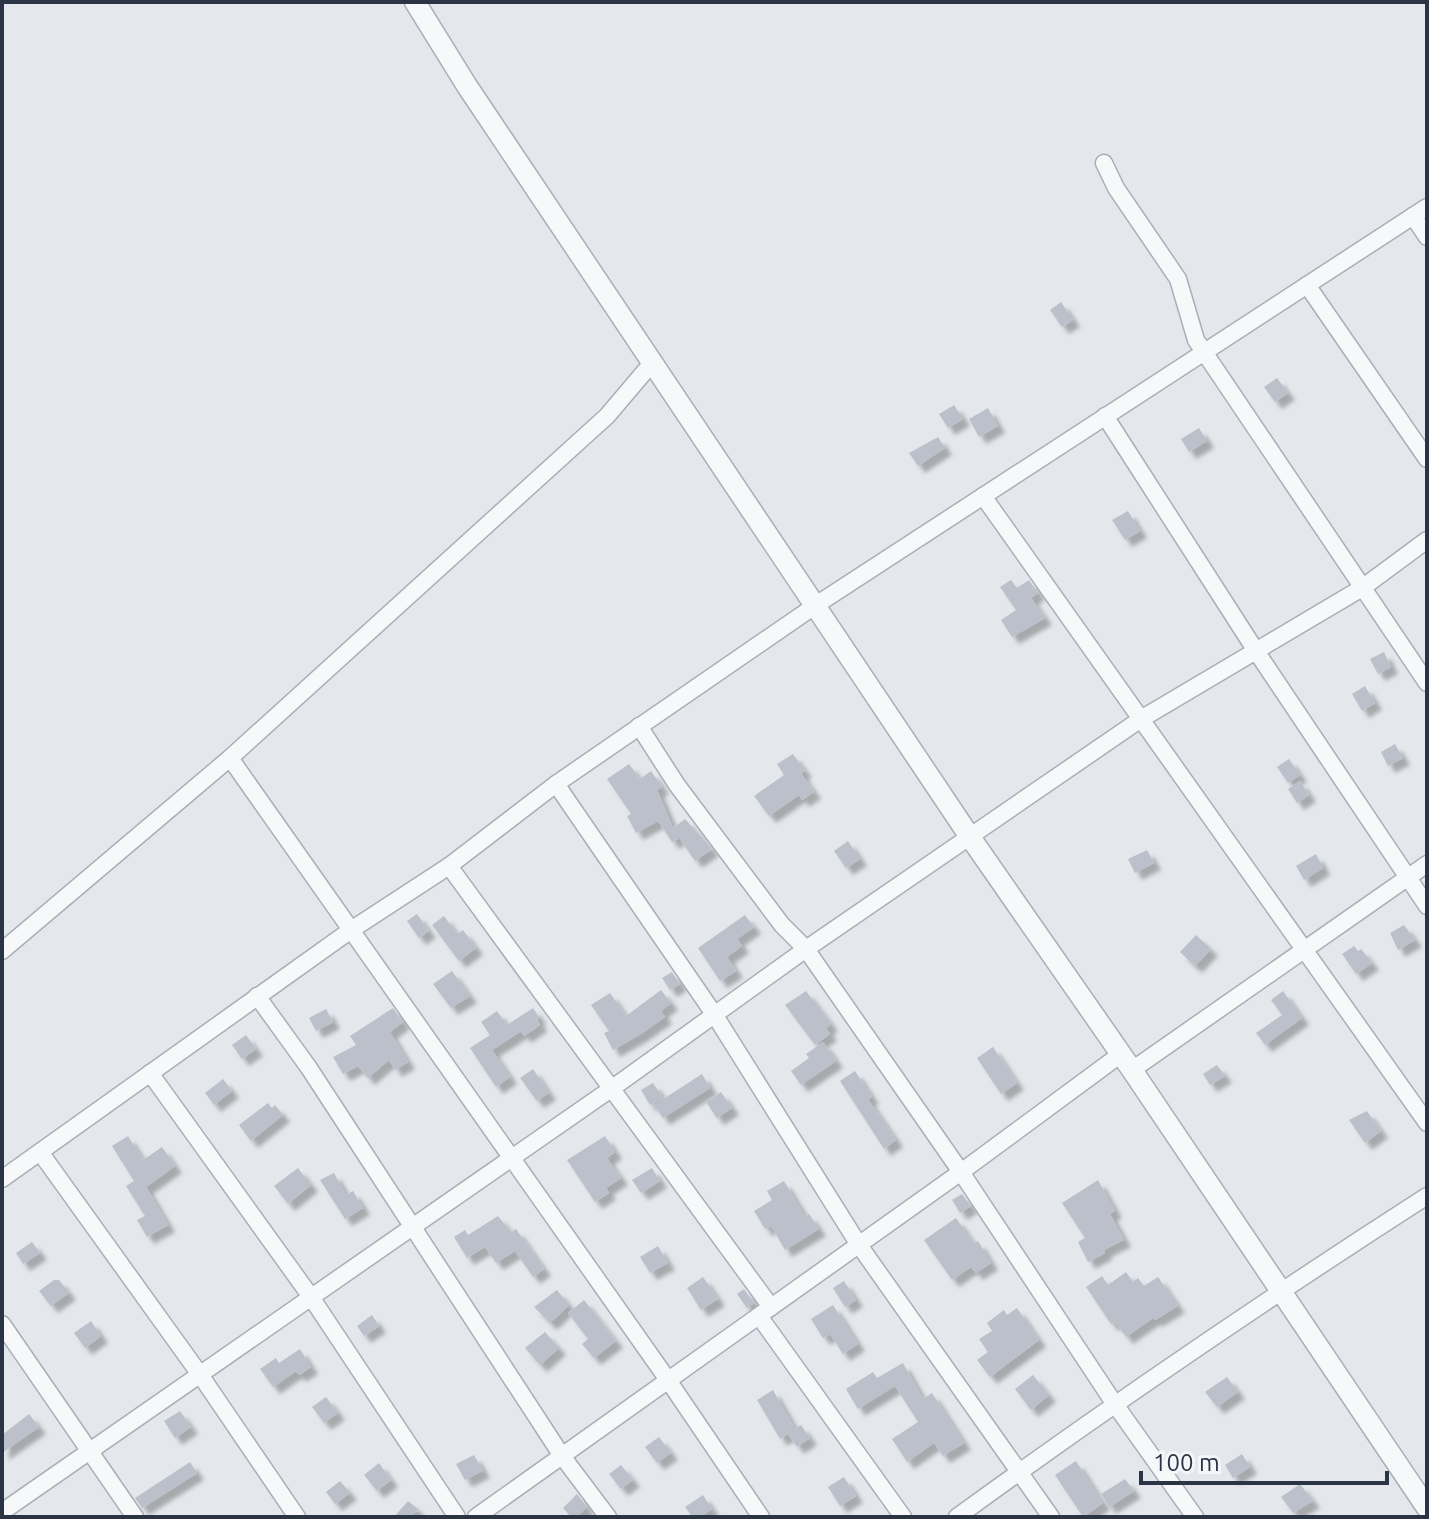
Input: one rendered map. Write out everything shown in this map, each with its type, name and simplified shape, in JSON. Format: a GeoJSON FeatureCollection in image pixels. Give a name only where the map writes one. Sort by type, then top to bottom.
{"type":"FeatureCollection","features":[{"type":"Feature","properties":{"kind":"street"},"geometry":{"type":"LineString","coordinates":[[415,2],[467,86],[970,837],[1427,1508]]}},
{"type":"Feature","properties":{"kind":"street"},"geometry":{"type":"LineString","coordinates":[[1104,163],[1116,188],[1178,279],[1196,340],[1427,683]]}},
{"type":"Feature","properties":{"kind":"street"},"geometry":{"type":"LineString","coordinates":[[2,1179],[351,930],[449,866],[556,784],[816,605],[1420,212],[1427,237]]}},
{"type":"Feature","properties":{"kind":"street"},"geometry":{"type":"LineString","coordinates":[[1307,285],[1427,459]]}},
{"type":"Feature","properties":{"kind":"street"},"geometry":{"type":"LineString","coordinates":[[2,951],[230,758],[607,416],[652,363]]}},
{"type":"Feature","properties":{"kind":"street"},"geometry":{"type":"LineString","coordinates":[[1105,416],[1256,651],[1427,906]]}},
{"type":"Feature","properties":{"kind":"street"},"geometry":{"type":"LineString","coordinates":[[983,496],[1427,1123]]}},
{"type":"Feature","properties":{"kind":"street"},"geometry":{"type":"LineString","coordinates":[[2,1512],[412,1229],[806,949],[1141,719],[1362,588],[1427,540]]}},
{"type":"Feature","properties":{"kind":"street"},"geometry":{"type":"LineString","coordinates":[[639,726],[782,925],[806,949],[961,1172],[1114,1403],[1195,1517]]}},
{"type":"Feature","properties":{"kind":"street"},"geometry":{"type":"LineString","coordinates":[[230,758],[513,1158],[761,1517]]}},
{"type":"Feature","properties":{"kind":"street"},"geometry":{"type":"LineString","coordinates":[[556,784],[714,1014],[859,1245],[1051,1517]]}},
{"type":"Feature","properties":{"kind":"street"},"geometry":{"type":"LineString","coordinates":[[476,1517],[961,1172],[1303,949],[1427,864]]}},
{"type":"Feature","properties":{"kind":"street"},"geometry":{"type":"LineString","coordinates":[[449,866],[611,1089],[903,1517]]}},
{"type":"Feature","properties":{"kind":"street"},"geometry":{"type":"LineString","coordinates":[[257,996],[309,1068],[562,1456],[608,1517]]}},
{"type":"Feature","properties":{"kind":"street"},"geometry":{"type":"LineString","coordinates":[[150,1073],[311,1297],[457,1517]]}},
{"type":"Feature","properties":{"kind":"street"},"geometry":{"type":"LineString","coordinates":[[40,1152],[201,1376],[297,1517]]}},
{"type":"Feature","properties":{"kind":"street"},"geometry":{"type":"LineString","coordinates":[[957,1517],[1114,1403],[1279,1291],[1427,1196]]}},
{"type":"Feature","properties":{"kind":"street"},"geometry":{"type":"LineString","coordinates":[[2,1324],[135,1517]]}},
{"type":"Feature","properties":{"kind":"building"},"geometry":{"type":"Polygon","coordinates":[[[1061,302],[1073,320],[1062,327],[1050,310],[1061,302]]]}},
{"type":"Feature","properties":{"kind":"building"},"geometry":{"type":"Polygon","coordinates":[[[1277,378],[1288,393],[1275,402],[1264,387],[1277,378]]]}},
{"type":"Feature","properties":{"kind":"building"},"geometry":{"type":"Polygon","coordinates":[[[954,405],[963,419],[948,428],[939,414],[954,405]]]}},
{"type":"Feature","properties":{"kind":"building"},"geometry":{"type":"Polygon","coordinates":[[[988,408],[998,426],[979,437],[969,419],[988,408]]]}},
{"type":"Feature","properties":{"kind":"building"},"geometry":{"type":"Polygon","coordinates":[[[1199,428],[1207,441],[1189,452],[1181,439],[1199,428]]]}},
{"type":"Feature","properties":{"kind":"building"},"geometry":{"type":"Polygon","coordinates":[[[938,437],[945,448],[918,466],[909,453],[938,437]]]}},
{"type":"Feature","properties":{"kind":"building"},"geometry":{"type":"Polygon","coordinates":[[[1128,511],[1140,531],[1125,540],[1112,520],[1128,511]]]}},
{"type":"Feature","properties":{"kind":"building"},"geometry":{"type":"Polygon","coordinates":[[[1011,580],[1017,588],[1029,580],[1038,593],[1031,598],[1045,618],[1012,637],[1001,620],[1016,610],[1000,587],[1011,580]]]}},
{"type":"Feature","properties":{"kind":"building"},"geometry":{"type":"Polygon","coordinates":[[[1384,652],[1391,667],[1378,674],[1370,659],[1384,652]]]}},
{"type":"Feature","properties":{"kind":"building"},"geometry":{"type":"Polygon","coordinates":[[[1365,686],[1375,703],[1362,711],[1352,694],[1365,686]]]}},
{"type":"Feature","properties":{"kind":"building"},"geometry":{"type":"Polygon","coordinates":[[[1395,744],[1403,758],[1388,766],[1381,752],[1395,744]]]}},
{"type":"Feature","properties":{"kind":"building"},"geometry":{"type":"Polygon","coordinates":[[[793,754],[814,792],[802,800],[799,795],[769,816],[754,796],[784,775],[777,764],[793,754]]]}},
{"type":"Feature","properties":{"kind":"building"},"geometry":{"type":"Polygon","coordinates":[[[1289,759],[1300,775],[1288,783],[1277,767],[1289,759]]]}},
{"type":"Feature","properties":{"kind":"building"},"geometry":{"type":"Polygon","coordinates":[[[629,764],[640,779],[651,771],[662,787],[657,790],[673,828],[685,819],[712,849],[695,861],[674,830],[678,839],[672,842],[658,821],[636,833],[627,816],[631,814],[607,779],[629,764]]]}},
{"type":"Feature","properties":{"kind":"building"},"geometry":{"type":"Polygon","coordinates":[[[1300,781],[1309,795],[1297,803],[1288,789],[1300,781]]]}},
{"type":"Feature","properties":{"kind":"building"},"geometry":{"type":"Polygon","coordinates":[[[848,841],[860,859],[846,868],[834,851],[848,841]]]}},
{"type":"Feature","properties":{"kind":"building"},"geometry":{"type":"Polygon","coordinates":[[[1147,850],[1154,863],[1135,873],[1128,859],[1147,850]]]}},
{"type":"Feature","properties":{"kind":"building"},"geometry":{"type":"Polygon","coordinates":[[[1316,854],[1323,868],[1304,880],[1296,866],[1316,854]]]}},
{"type":"Feature","properties":{"kind":"building"},"geometry":{"type":"Polygon","coordinates":[[[417,914],[429,931],[419,938],[407,921],[417,914]]]}},
{"type":"Feature","properties":{"kind":"building"},"geometry":{"type":"Polygon","coordinates":[[[745,915],[754,927],[737,939],[742,946],[727,957],[736,971],[720,981],[698,948],[745,915]]]}},
{"type":"Feature","properties":{"kind":"building"},"geometry":{"type":"Polygon","coordinates":[[[444,916],[457,934],[463,930],[476,948],[459,961],[432,925],[444,916]]]}},
{"type":"Feature","properties":{"kind":"building"},"geometry":{"type":"Polygon","coordinates":[[[1404,925],[1415,940],[1398,950],[1390,933],[1404,925]]]}},
{"type":"Feature","properties":{"kind":"building"},"geometry":{"type":"Polygon","coordinates":[[[1196,935],[1211,949],[1195,966],[1180,952],[1196,935]]]}},
{"type":"Feature","properties":{"kind":"building"},"geometry":{"type":"Polygon","coordinates":[[[1354,946],[1358,951],[1361,949],[1372,963],[1356,974],[1342,954],[1354,946]]]}},
{"type":"Feature","properties":{"kind":"building"},"geometry":{"type":"Polygon","coordinates":[[[452,971],[470,996],[451,1008],[433,984],[452,971]]]}},
{"type":"Feature","properties":{"kind":"building"},"geometry":{"type":"Polygon","coordinates":[[[672,972],[680,984],[670,990],[662,978],[672,972]]]}},
{"type":"Feature","properties":{"kind":"building"},"geometry":{"type":"Polygon","coordinates":[[[661,990],[671,1003],[661,1011],[665,1017],[613,1050],[604,1033],[609,1031],[591,1005],[610,993],[626,1016],[661,990]]]}},
{"type":"Feature","properties":{"kind":"building"},"geometry":{"type":"Polygon","coordinates":[[[806,991],[831,1024],[826,1028],[830,1034],[815,1045],[785,1005],[806,991]]]}},
{"type":"Feature","properties":{"kind":"building"},"geometry":{"type":"Polygon","coordinates":[[[1283,991],[1302,1018],[1265,1045],[1256,1033],[1282,1015],[1271,1000],[1283,991]]]}},
{"type":"Feature","properties":{"kind":"building"},"geometry":{"type":"Polygon","coordinates":[[[393,1008],[403,1022],[390,1032],[408,1062],[395,1070],[389,1060],[368,1078],[358,1066],[343,1074],[333,1057],[356,1045],[350,1036],[393,1008]]]}},
{"type":"Feature","properties":{"kind":"building"},"geometry":{"type":"Polygon","coordinates":[[[533,1008],[540,1025],[524,1036],[521,1031],[492,1050],[510,1077],[496,1087],[470,1048],[490,1035],[481,1022],[497,1011],[507,1025],[533,1008]]]}},
{"type":"Feature","properties":{"kind":"building"},"geometry":{"type":"Polygon","coordinates":[[[326,1009],[333,1022],[316,1031],[309,1018],[326,1009]]]}},
{"type":"Feature","properties":{"kind":"building"},"geometry":{"type":"Polygon","coordinates":[[[246,1035],[256,1049],[242,1059],[232,1045],[246,1035]]]}},
{"type":"Feature","properties":{"kind":"building"},"geometry":{"type":"Polygon","coordinates":[[[823,1042],[836,1061],[801,1085],[791,1071],[809,1058],[806,1054],[823,1042]]]}},
{"type":"Feature","properties":{"kind":"building"},"geometry":{"type":"Polygon","coordinates":[[[993,1047],[1017,1083],[1001,1094],[977,1058],[993,1047]]]}},
{"type":"Feature","properties":{"kind":"building"},"geometry":{"type":"Polygon","coordinates":[[[1217,1065],[1225,1076],[1210,1085],[1203,1074],[1217,1065]]]}},
{"type":"Feature","properties":{"kind":"building"},"geometry":{"type":"Polygon","coordinates":[[[533,1069],[549,1093],[537,1101],[520,1078],[533,1069]]]}},
{"type":"Feature","properties":{"kind":"building"},"geometry":{"type":"Polygon","coordinates":[[[855,1071],[872,1097],[868,1099],[896,1140],[884,1149],[840,1081],[855,1071]]]}},
{"type":"Feature","properties":{"kind":"building"},"geometry":{"type":"Polygon","coordinates":[[[702,1074],[710,1088],[663,1118],[654,1105],[702,1074]]]}},
{"type":"Feature","properties":{"kind":"building"},"geometry":{"type":"Polygon","coordinates":[[[223,1079],[232,1091],[214,1105],[205,1093],[223,1079]]]}},
{"type":"Feature","properties":{"kind":"building"},"geometry":{"type":"Polygon","coordinates":[[[653,1083],[663,1098],[650,1105],[641,1090],[653,1083]]]}},
{"type":"Feature","properties":{"kind":"building"},"geometry":{"type":"Polygon","coordinates":[[[721,1092],[732,1108],[717,1118],[706,1102],[721,1092]]]}},
{"type":"Feature","properties":{"kind":"building"},"geometry":{"type":"Polygon","coordinates":[[[268,1103],[272,1108],[275,1105],[283,1115],[251,1141],[239,1125],[268,1103]]]}},
{"type":"Feature","properties":{"kind":"building"},"geometry":{"type":"Polygon","coordinates":[[[1367,1111],[1381,1131],[1365,1143],[1349,1120],[1367,1111]]]}},
{"type":"Feature","properties":{"kind":"building"},"geometry":{"type":"Polygon","coordinates":[[[128,1136],[143,1160],[162,1147],[175,1166],[146,1187],[168,1225],[147,1237],[137,1220],[145,1216],[126,1186],[134,1181],[112,1146],[128,1136]]]}},
{"type":"Feature","properties":{"kind":"building"},"geometry":{"type":"Polygon","coordinates":[[[605,1136],[615,1152],[607,1158],[621,1178],[606,1188],[609,1193],[595,1202],[567,1160],[605,1136]]]}},
{"type":"Feature","properties":{"kind":"building"},"geometry":{"type":"Polygon","coordinates":[[[298,1168],[311,1185],[288,1204],[274,1186],[298,1168]]]}},
{"type":"Feature","properties":{"kind":"building"},"geometry":{"type":"Polygon","coordinates":[[[652,1168],[660,1181],[641,1193],[632,1180],[652,1168]]]}},
{"type":"Feature","properties":{"kind":"building"},"geometry":{"type":"Polygon","coordinates":[[[334,1173],[346,1195],[353,1191],[363,1208],[345,1219],[320,1180],[334,1173]]]}},
{"type":"Feature","properties":{"kind":"building"},"geometry":{"type":"Polygon","coordinates":[[[1098,1180],[1115,1211],[1110,1214],[1124,1240],[1088,1262],[1078,1242],[1085,1238],[1062,1203],[1098,1180]]]}},
{"type":"Feature","properties":{"kind":"building"},"geometry":{"type":"Polygon","coordinates":[[[784,1181],[805,1217],[809,1214],[819,1229],[785,1250],[771,1226],[765,1229],[754,1211],[772,1200],[767,1191],[784,1181]]]}},
{"type":"Feature","properties":{"kind":"building"},"geometry":{"type":"Polygon","coordinates":[[[962,1194],[971,1206],[960,1213],[952,1200],[962,1194]]]}},
{"type":"Feature","properties":{"kind":"building"},"geometry":{"type":"Polygon","coordinates":[[[498,1216],[511,1232],[516,1229],[544,1269],[533,1277],[515,1251],[496,1263],[485,1247],[467,1258],[454,1237],[465,1230],[468,1235],[498,1216]]]}},
{"type":"Feature","properties":{"kind":"building"},"geometry":{"type":"Polygon","coordinates":[[[956,1218],[974,1244],[978,1241],[991,1263],[976,1273],[971,1267],[952,1280],[924,1240],[956,1218]]]}},
{"type":"Feature","properties":{"kind":"building"},"geometry":{"type":"Polygon","coordinates":[[[32,1242],[40,1253],[23,1264],[16,1253],[32,1242]]]}},
{"type":"Feature","properties":{"kind":"building"},"geometry":{"type":"Polygon","coordinates":[[[658,1246],[668,1263],[650,1273],[640,1257],[658,1246]]]}},
{"type":"Feature","properties":{"kind":"building"},"geometry":{"type":"Polygon","coordinates":[[[1126,1272],[1133,1282],[1138,1278],[1144,1286],[1158,1277],[1178,1306],[1155,1320],[1153,1318],[1126,1337],[1115,1322],[1111,1324],[1086,1287],[1102,1276],[1108,1285],[1126,1272]]]}},
{"type":"Feature","properties":{"kind":"building"},"geometry":{"type":"Polygon","coordinates":[[[703,1277],[718,1299],[701,1310],[687,1288],[703,1277]]]}},
{"type":"Feature","properties":{"kind":"building"},"geometry":{"type":"Polygon","coordinates":[[[54,1280],[59,1280],[69,1293],[51,1306],[39,1291],[54,1280]]]}},
{"type":"Feature","properties":{"kind":"building"},"geometry":{"type":"Polygon","coordinates":[[[844,1281],[856,1300],[845,1307],[833,1288],[844,1281]]]}},
{"type":"Feature","properties":{"kind":"building"},"geometry":{"type":"Polygon","coordinates":[[[744,1289],[754,1303],[747,1308],[737,1294],[744,1289]]]}},
{"type":"Feature","properties":{"kind":"building"},"geometry":{"type":"Polygon","coordinates":[[[557,1290],[569,1305],[550,1323],[534,1307],[557,1290]]]}},
{"type":"Feature","properties":{"kind":"building"},"geometry":{"type":"Polygon","coordinates":[[[584,1300],[616,1341],[594,1358],[582,1344],[588,1339],[568,1313],[584,1300]]]}},
{"type":"Feature","properties":{"kind":"building"},"geometry":{"type":"Polygon","coordinates":[[[833,1305],[858,1344],[843,1354],[830,1334],[823,1338],[811,1319],[833,1305]]]}},
{"type":"Feature","properties":{"kind":"building"},"geometry":{"type":"Polygon","coordinates":[[[1017,1308],[1039,1340],[990,1377],[977,1360],[988,1352],[979,1339],[992,1331],[987,1323],[1004,1310],[1007,1315],[1017,1308]]]}},
{"type":"Feature","properties":{"kind":"building"},"geometry":{"type":"Polygon","coordinates":[[[372,1315],[379,1326],[364,1336],[357,1326],[372,1315]]]}},
{"type":"Feature","properties":{"kind":"building"},"geometry":{"type":"Polygon","coordinates":[[[91,1321],[101,1336],[85,1348],[74,1333],[91,1321]]]}},
{"type":"Feature","properties":{"kind":"building"},"geometry":{"type":"Polygon","coordinates":[[[545,1332],[559,1348],[540,1365],[525,1348],[545,1332]]]}},
{"type":"Feature","properties":{"kind":"building"},"geometry":{"type":"Polygon","coordinates":[[[300,1349],[311,1367],[299,1375],[296,1371],[273,1387],[260,1369],[276,1358],[279,1363],[300,1349]]]}},
{"type":"Feature","properties":{"kind":"building"},"geometry":{"type":"Polygon","coordinates":[[[903,1363],[923,1399],[932,1393],[964,1443],[943,1456],[934,1443],[907,1462],[892,1439],[918,1422],[895,1386],[858,1409],[846,1389],[873,1372],[877,1378],[903,1363]]]}},
{"type":"Feature","properties":{"kind":"building"},"geometry":{"type":"Polygon","coordinates":[[[1033,1375],[1049,1395],[1031,1410],[1015,1389],[1033,1375]]]}},
{"type":"Feature","properties":{"kind":"building"},"geometry":{"type":"Polygon","coordinates":[[[1227,1377],[1238,1392],[1217,1407],[1205,1392],[1227,1377]]]}},
{"type":"Feature","properties":{"kind":"building"},"geometry":{"type":"Polygon","coordinates":[[[773,1390],[795,1429],[801,1425],[810,1438],[797,1447],[788,1434],[780,1439],[757,1400],[773,1390]]]}},
{"type":"Feature","properties":{"kind":"building"},"geometry":{"type":"Polygon","coordinates":[[[326,1397],[338,1413],[324,1423],[312,1407],[326,1397]]]}},
{"type":"Feature","properties":{"kind":"building"},"geometry":{"type":"Polygon","coordinates":[[[180,1411],[191,1427],[175,1438],[164,1421],[180,1411]]]}},
{"type":"Feature","properties":{"kind":"building"},"geometry":{"type":"Polygon","coordinates":[[[29,1414],[39,1427],[2,1453],[2,1435],[29,1414]]]}},
{"type":"Feature","properties":{"kind":"building"},"geometry":{"type":"Polygon","coordinates":[[[659,1437],[671,1453],[657,1463],[645,1447],[659,1437]]]}},
{"type":"Feature","properties":{"kind":"building"},"geometry":{"type":"Polygon","coordinates":[[[1242,1454],[1250,1467],[1233,1478],[1225,1465],[1242,1454]]]}},
{"type":"Feature","properties":{"kind":"building"},"geometry":{"type":"Polygon","coordinates":[[[474,1455],[483,1471],[465,1480],[456,1464],[474,1455]]]}},
{"type":"Feature","properties":{"kind":"building"},"geometry":{"type":"Polygon","coordinates":[[[1076,1461],[1103,1503],[1083,1517],[1055,1475],[1076,1461]]]}},
{"type":"Feature","properties":{"kind":"building"},"geometry":{"type":"Polygon","coordinates":[[[190,1462],[197,1473],[142,1508],[135,1498],[190,1462]]]}},
{"type":"Feature","properties":{"kind":"building"},"geometry":{"type":"Polygon","coordinates":[[[379,1463],[391,1480],[377,1491],[364,1475],[379,1463]]]}},
{"type":"Feature","properties":{"kind":"building"},"geometry":{"type":"Polygon","coordinates":[[[621,1465],[633,1480],[621,1489],[609,1474],[621,1465]]]}},
{"type":"Feature","properties":{"kind":"building"},"geometry":{"type":"Polygon","coordinates":[[[844,1477],[856,1496],[840,1506],[828,1487],[844,1477]]]}},
{"type":"Feature","properties":{"kind":"building"},"geometry":{"type":"Polygon","coordinates":[[[1125,1479],[1134,1491],[1109,1507],[1101,1494],[1125,1479]]]}},
{"type":"Feature","properties":{"kind":"building"},"geometry":{"type":"Polygon","coordinates":[[[340,1481],[350,1493],[335,1504],[326,1492],[340,1481]]]}},
{"type":"Feature","properties":{"kind":"building"},"geometry":{"type":"Polygon","coordinates":[[[1300,1484],[1313,1501],[1293,1513],[1281,1497],[1300,1484]]]}},
{"type":"Feature","properties":{"kind":"building"},"geometry":{"type":"Polygon","coordinates":[[[577,1494],[587,1507],[576,1517],[571,1517],[563,1508],[577,1494]]]}},
{"type":"Feature","properties":{"kind":"building"},"geometry":{"type":"Polygon","coordinates":[[[703,1495],[712,1509],[700,1517],[692,1517],[685,1507],[703,1495]]]}},
{"type":"Feature","properties":{"kind":"building"},"geometry":{"type":"Polygon","coordinates":[[[408,1501],[418,1509],[411,1517],[394,1517],[408,1501]]]}}]}
